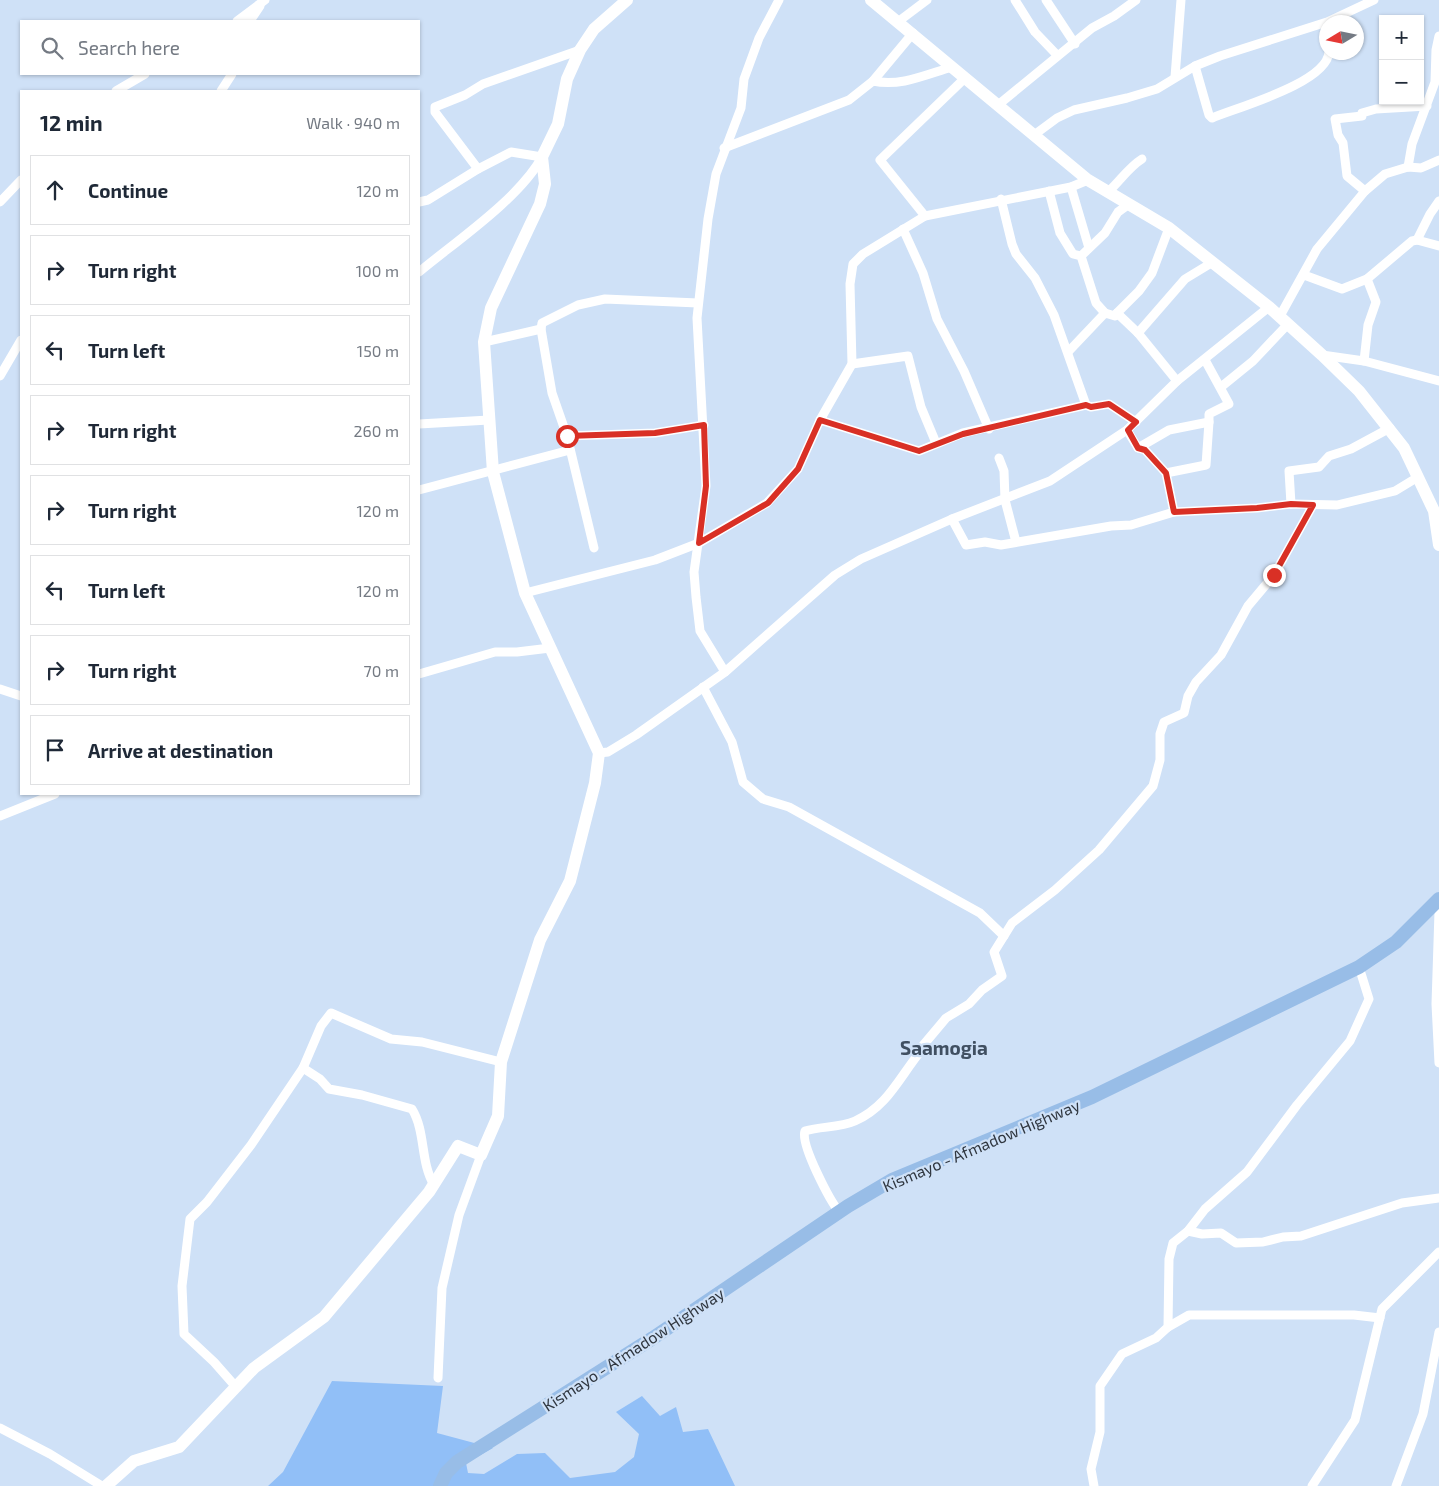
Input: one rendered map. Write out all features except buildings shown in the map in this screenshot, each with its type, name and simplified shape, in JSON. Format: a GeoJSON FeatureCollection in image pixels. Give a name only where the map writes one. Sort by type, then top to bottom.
{"type":"FeatureCollection","features":[{"type":"Feature","properties":{"kind":"main road","name":"Kismayo - Afmadow Highway"},"geometry":{"type":"LineString","coordinates":[[440,1486],[446,1474],[457,1462],[653,1338],[848,1206],[892,1180],[1092,1097],[1359,967],[1396,942],[1439,899]]}},
{"type":"Feature","properties":{"kind":"street"},"geometry":{"type":"LineString","coordinates":[[238,20],[265,0],[251,20]]}},
{"type":"Feature","properties":{"kind":"street"},"geometry":{"type":"LineString","coordinates":[[420,271],[503,202],[536,168],[558,124],[567,79],[580,50],[594,29],[626,0]]}},
{"type":"Feature","properties":{"kind":"street"},"geometry":{"type":"LineString","coordinates":[[725,672],[700,632],[694,572],[706,486],[697,318],[698,303],[716,174],[724,148],[741,108],[744,79],[759,38],[779,0]]}},
{"type":"Feature","properties":{"kind":"street"},"geometry":{"type":"LineString","coordinates":[[871,0],[1088,180],[1169,228],[1269,307],[1322,355],[1359,391],[1404,448],[1437,510],[1439,545]]}},
{"type":"Feature","properties":{"kind":"street"},"geometry":{"type":"LineString","coordinates":[[899,22],[927,0]]}},
{"type":"Feature","properties":{"kind":"street"},"geometry":{"type":"LineString","coordinates":[[1015,0],[1034,32],[1057,55]]}},
{"type":"Feature","properties":{"kind":"street"},"geometry":{"type":"LineString","coordinates":[[1046,0],[1075,44]]}},
{"type":"Feature","properties":{"kind":"street"},"geometry":{"type":"LineString","coordinates":[[998,105],[1057,55],[1075,44],[1092,28],[1114,16],[1136,0]]}},
{"type":"Feature","properties":{"kind":"street"},"geometry":{"type":"LineString","coordinates":[[1175,77],[1181,0]]}},
{"type":"Feature","properties":{"kind":"street"},"geometry":{"type":"LineString","coordinates":[[1342,15],[1374,0]]}},
{"type":"Feature","properties":{"kind":"street"},"geometry":{"type":"LineString","coordinates":[[1034,135],[1057,118],[1074,110],[1137,96],[1162,87],[1175,77],[1196,66],[1246,47],[1319,24]]}},
{"type":"Feature","properties":{"kind":"street"},"geometry":{"type":"LineString","coordinates":[[724,148],[849,100],[872,81],[913,33]]}},
{"type":"Feature","properties":{"kind":"street"},"geometry":{"type":"LineString","coordinates":[[1408,167],[1412,144],[1435,82],[1439,36]]}},
{"type":"Feature","properties":{"kind":"street"},"geometry":{"type":"LineString","coordinates":[[478,169],[434,112],[435,107],[465,95],[483,84],[580,50]]}},
{"type":"Feature","properties":{"kind":"street"},"geometry":{"type":"LineString","coordinates":[[1196,66],[1209,116],[1212,118],[1289,90],[1323,66],[1326,60]]}},
{"type":"Feature","properties":{"kind":"street"},"geometry":{"type":"LineString","coordinates":[[872,81],[885,84],[899,83],[952,67]]}},
{"type":"Feature","properties":{"kind":"street"},"geometry":{"type":"LineString","coordinates":[[118,90],[143,75]]}},
{"type":"Feature","properties":{"kind":"street"},"geometry":{"type":"LineString","coordinates":[[222,90],[231,75]]}},
{"type":"Feature","properties":{"kind":"street"},"geometry":{"type":"LineString","coordinates":[[925,216],[880,160],[964,79]]}},
{"type":"Feature","properties":{"kind":"street"},"geometry":{"type":"LineString","coordinates":[[1365,191],[1347,176],[1343,143],[1338,135],[1335,120],[1362,116],[1362,113],[1376,108],[1427,106]]}},
{"type":"Feature","properties":{"kind":"street"},"geometry":{"type":"LineString","coordinates":[[420,202],[428,200],[478,169],[511,152],[542,157]]}},
{"type":"Feature","properties":{"kind":"street"},"geometry":{"type":"LineString","coordinates":[[438,1378],[442,1288],[459,1214],[498,1116],[501,1062],[540,940],[570,881],[595,783],[599,753],[525,593],[493,472],[484,342],[491,308],[540,204],[545,184],[542,157]]}},
{"type":"Feature","properties":{"kind":"street"},"geometry":{"type":"LineString","coordinates":[[1108,192],[1124,177],[1131,166],[1142,159]]}},
{"type":"Feature","properties":{"kind":"street"},"geometry":{"type":"LineString","coordinates":[[1221,387],[1253,361],[1284,320],[1317,249],[1365,191],[1385,174],[1408,167],[1421,168],[1439,160]]}},
{"type":"Feature","properties":{"kind":"street"},"geometry":{"type":"LineString","coordinates":[[525,593],[655,560],[699,543],[768,503],[798,469],[820,420],[852,364],[850,284],[853,264],[863,254],[925,216],[1002,199],[1071,187],[1088,180]]}},
{"type":"Feature","properties":{"kind":"street"},"geometry":{"type":"LineString","coordinates":[[0,202],[20,181]]}},
{"type":"Feature","properties":{"kind":"street"},"geometry":{"type":"LineString","coordinates":[[1071,187],[1089,248]]}},
{"type":"Feature","properties":{"kind":"street"},"geometry":{"type":"LineString","coordinates":[[1049,191],[1060,233],[1073,254],[1081,256]]}},
{"type":"Feature","properties":{"kind":"street"},"geometry":{"type":"LineString","coordinates":[[1002,199],[1016,254],[1035,278],[1054,315],[1086,405]]}},
{"type":"Feature","properties":{"kind":"street"},"geometry":{"type":"LineString","coordinates":[[1418,240],[1430,214],[1439,202]]}},
{"type":"Feature","properties":{"kind":"street"},"geometry":{"type":"LineString","coordinates":[[1081,256],[1105,233],[1118,212],[1130,204]]}},
{"type":"Feature","properties":{"kind":"street"},"geometry":{"type":"LineString","coordinates":[[1081,256],[1096,303],[1105,314],[1115,316],[1139,291],[1152,273],[1169,228]]}},
{"type":"Feature","properties":{"kind":"street"},"geometry":{"type":"LineString","coordinates":[[903,229],[923,273],[937,319],[964,372],[989,428]]}},
{"type":"Feature","properties":{"kind":"street"},"geometry":{"type":"LineString","coordinates":[[1304,275],[1338,290],[1367,279],[1407,244],[1418,240],[1439,246]]}},
{"type":"Feature","properties":{"kind":"street"},"geometry":{"type":"LineString","coordinates":[[1138,333],[1185,280],[1213,262]]}},
{"type":"Feature","properties":{"kind":"street"},"geometry":{"type":"LineString","coordinates":[[1364,361],[1368,324],[1376,302],[1367,279]]}},
{"type":"Feature","properties":{"kind":"street"},"geometry":{"type":"LineString","coordinates":[[594,548],[567,436],[552,393],[541,329],[542,323],[578,305],[605,299],[698,303]]}},
{"type":"Feature","properties":{"kind":"street"},"geometry":{"type":"LineString","coordinates":[[599,753],[608,752],[636,735],[725,672],[835,576],[861,559],[952,519],[1050,481],[1128,430],[1177,381],[1269,307]]}},
{"type":"Feature","properties":{"kind":"street"},"geometry":{"type":"LineString","coordinates":[[1117,313],[1138,333],[1177,381]]}},
{"type":"Feature","properties":{"kind":"street"},"geometry":{"type":"LineString","coordinates":[[1068,352],[1105,314]]}},
{"type":"Feature","properties":{"kind":"street"},"geometry":{"type":"LineString","coordinates":[[484,342],[541,329]]}},
{"type":"Feature","properties":{"kind":"street"},"geometry":{"type":"LineString","coordinates":[[0,376],[20,342]]}},
{"type":"Feature","properties":{"kind":"street"},"geometry":{"type":"LineString","coordinates":[[1322,355],[1364,361],[1439,381]]}},
{"type":"Feature","properties":{"kind":"street"},"geometry":{"type":"LineString","coordinates":[[852,364],[908,356],[921,407],[936,443]]}},
{"type":"Feature","properties":{"kind":"street"},"geometry":{"type":"LineString","coordinates":[[1166,473],[1206,465],[1209,414],[1229,404],[1205,360]]}},
{"type":"Feature","properties":{"kind":"street"},"geometry":{"type":"LineString","coordinates":[[820,420],[919,451],[963,434],[1086,405],[1091,407],[1109,404],[1136,422]]}},
{"type":"Feature","properties":{"kind":"street"},"geometry":{"type":"LineString","coordinates":[[420,424],[490,420]]}},
{"type":"Feature","properties":{"kind":"street"},"geometry":{"type":"LineString","coordinates":[[1138,448],[1169,430],[1209,422]]}},
{"type":"Feature","properties":{"kind":"street"},"geometry":{"type":"LineString","coordinates":[[567,436],[655,433],[704,425]]}},
{"type":"Feature","properties":{"kind":"street"},"geometry":{"type":"LineString","coordinates":[[1291,504],[1289,471],[1319,467],[1329,456],[1351,449],[1390,428]]}},
{"type":"Feature","properties":{"kind":"street"},"geometry":{"type":"LineString","coordinates":[[1128,430],[1138,448],[1145,450],[1166,473],[1174,512]]}},
{"type":"Feature","properties":{"kind":"street"},"geometry":{"type":"LineString","coordinates":[[420,490],[493,472],[570,450]]}},
{"type":"Feature","properties":{"kind":"street"},"geometry":{"type":"LineString","coordinates":[[999,458],[1004,471],[1005,500],[1016,542]]}},
{"type":"Feature","properties":{"kind":"street"},"geometry":{"type":"LineString","coordinates":[[952,519],[966,545],[1016,542],[1131,525],[1174,512],[1257,508],[1291,504],[1337,505],[1395,491],[1418,477]]}},
{"type":"Feature","properties":{"kind":"street"},"geometry":{"type":"LineString","coordinates":[[840,1213],[830,1200],[815,1168],[804,1137],[805,1130],[855,1121],[878,1108],[904,1076],[920,1050],[940,1025],[969,1004],[982,990],[1002,976],[994,952],[1012,923],[1055,890],[1110,839],[1153,786],[1160,760],[1160,734],[1164,722],[1184,713],[1188,696],[1196,682],[1220,655],[1248,606],[1274,575],[1313,505]]}},
{"type":"Feature","properties":{"kind":"street"},"geometry":{"type":"LineString","coordinates":[[420,674],[495,652],[517,652],[550,648]]}},
{"type":"Feature","properties":{"kind":"street"},"geometry":{"type":"LineString","coordinates":[[703,687],[732,742],[743,782],[763,799],[789,807],[980,913],[1004,936]]}},
{"type":"Feature","properties":{"kind":"street"},"geometry":{"type":"LineString","coordinates":[[0,688],[20,696]]}},
{"type":"Feature","properties":{"kind":"street"},"geometry":{"type":"LineString","coordinates":[[0,816],[52,795]]}},
{"type":"Feature","properties":{"kind":"street"},"geometry":{"type":"LineString","coordinates":[[1439,912],[1439,1063]]}},
{"type":"Feature","properties":{"kind":"street"},"geometry":{"type":"LineString","coordinates":[[1168,1328],[1169,1259],[1173,1243],[1188,1231],[1205,1209],[1247,1172],[1297,1105],[1350,1041],[1369,999],[1359,967]]}},
{"type":"Feature","properties":{"kind":"street"},"geometry":{"type":"LineString","coordinates":[[236,1387],[214,1362],[184,1334],[182,1286],[190,1219],[206,1202],[251,1145],[303,1068],[321,1026],[331,1013],[391,1039],[422,1042],[501,1062]]}},
{"type":"Feature","properties":{"kind":"street"},"geometry":{"type":"LineString","coordinates":[[303,1068],[320,1079],[329,1089],[362,1095],[412,1109],[418,1119],[428,1176],[434,1185]]}},
{"type":"Feature","properties":{"kind":"street"},"geometry":{"type":"LineString","coordinates":[[106,1486],[134,1461],[180,1447],[254,1368],[324,1317],[434,1185],[458,1146],[481,1155]]}},
{"type":"Feature","properties":{"kind":"street"},"geometry":{"type":"LineString","coordinates":[[1188,1231],[1221,1233],[1236,1242],[1263,1242],[1283,1237],[1301,1236],[1402,1203],[1439,1198]]}},
{"type":"Feature","properties":{"kind":"street"},"geometry":{"type":"LineString","coordinates":[[1312,1486],[1355,1420],[1382,1309],[1439,1252]]}},
{"type":"Feature","properties":{"kind":"street"},"geometry":{"type":"LineString","coordinates":[[1094,1486],[1091,1469],[1100,1432],[1100,1386],[1122,1354],[1156,1338],[1168,1328],[1189,1316],[1317,1317],[1354,1315],[1380,1318]]}},
{"type":"Feature","properties":{"kind":"street"},"geometry":{"type":"LineString","coordinates":[[1396,1486],[1423,1414],[1439,1332]]}},
{"type":"Feature","properties":{"kind":"street"},"geometry":{"type":"LineString","coordinates":[[0,1428],[50,1454],[102,1486]]}},
{"type":"Feature","properties":{"kind":"shaded area"},"geometry":{"type":"Polygon","coordinates":[[[332,1381],[443,1386],[437,1433],[493,1448],[466,1463],[468,1473],[484,1474],[517,1454],[545,1453],[570,1478],[615,1472],[634,1457],[639,1434],[616,1412],[642,1396],[660,1416],[676,1407],[683,1432],[708,1429],[735,1486],[268,1486],[283,1472],[332,1381]]]}},
{"type":"Feature","properties":{"kind":"district","name":"Saamogia"},"geometry":{"type":"Point","coordinates":[944,1047]}},
{"type":"Feature","properties":{"kind":"route"},"geometry":{"type":"LineString","coordinates":[[567,436],[594,433],[655,433],[704,425],[706,486],[699,543],[768,503],[798,469],[820,420],[919,451],[963,434],[1015,421],[1086,405],[1091,407],[1109,404],[1136,422],[1128,430],[1138,448],[1145,450],[1166,473],[1174,512],[1205,512],[1291,504],[1313,505],[1274,575]]}}]}
